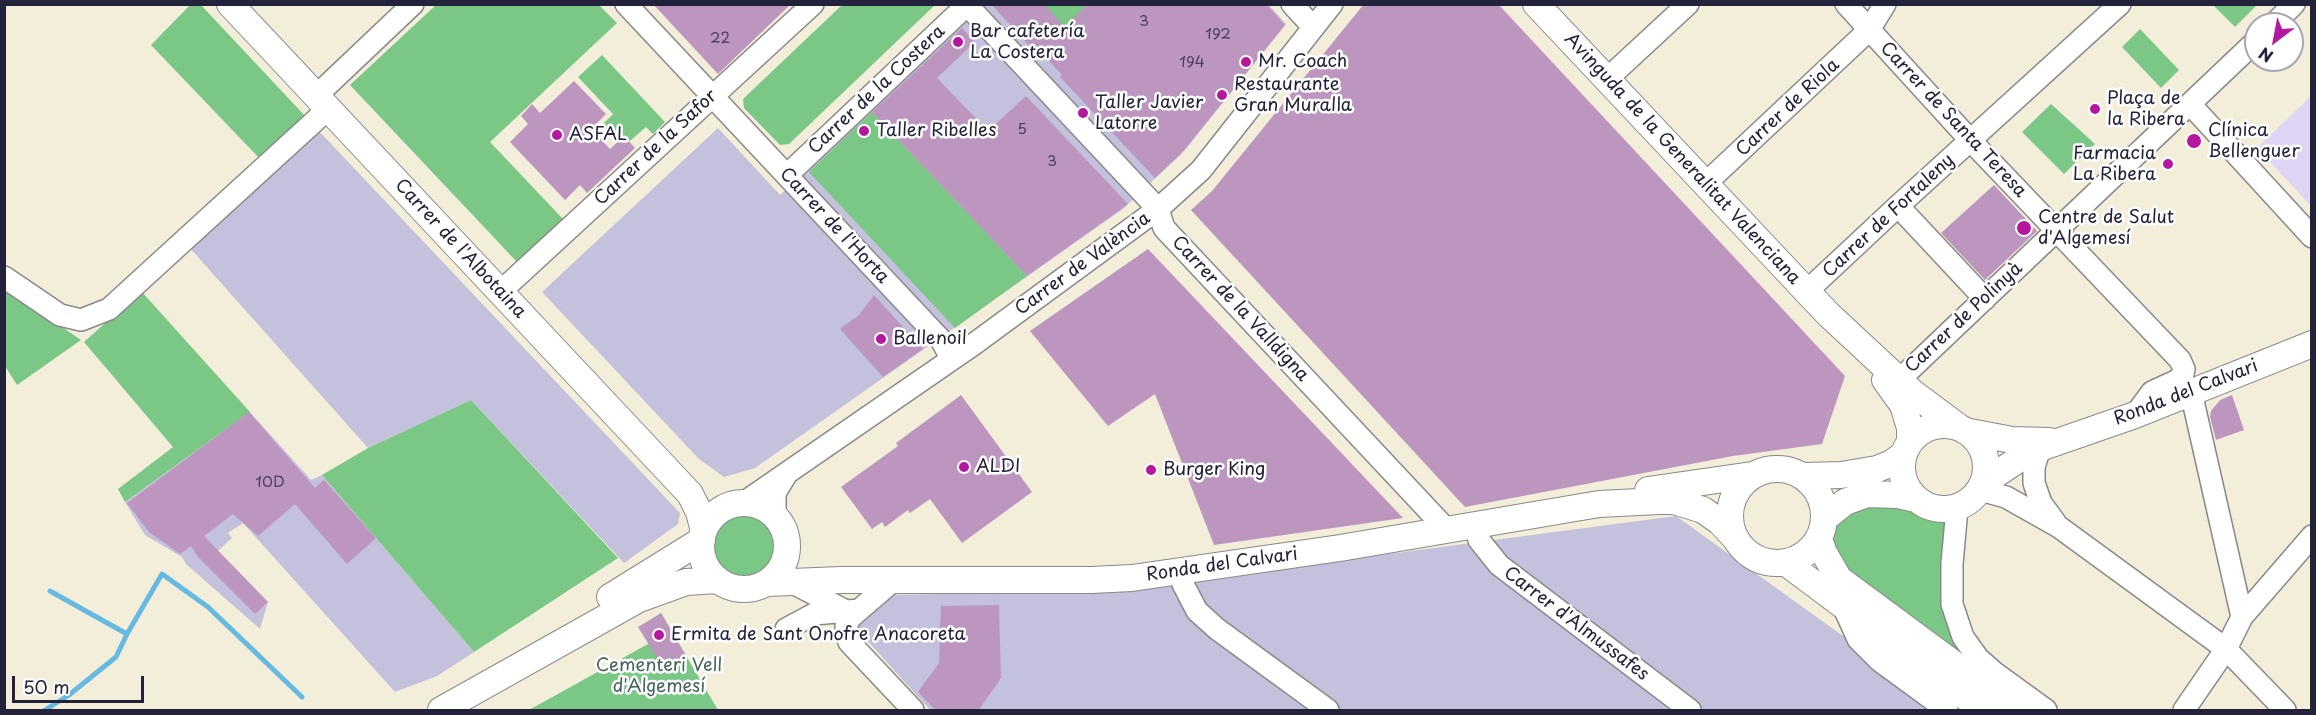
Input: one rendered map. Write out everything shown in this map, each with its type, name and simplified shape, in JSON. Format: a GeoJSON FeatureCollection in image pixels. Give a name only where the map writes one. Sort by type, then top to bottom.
{"type":"FeatureCollection","features":[{"type":"Feature","properties":{"kind":"street","name":"Carrer de l'Albotaina"},"geometry":{"type":"LineString","coordinates":[[230,4],[690,494],[699,512],[705,562],[718,580]]}},
{"type":"Feature","properties":{"kind":"street"},"geometry":{"type":"LineString","coordinates":[[4,277],[60,315],[81,320],[109,309],[322,103],[413,4]]}},
{"type":"Feature","properties":{"kind":"street","name":"Carrer de l'Horta"},"geometry":{"type":"LineString","coordinates":[[626,4],[941,340],[952,359]]}},
{"type":"Feature","properties":{"kind":"street","name":"Carrer de la Safor"},"geometry":{"type":"LineString","coordinates":[[500,292],[813,4]]}},
{"type":"Feature","properties":{"kind":"street"},"geometry":{"type":"LineString","coordinates":[[1292,4],[1313,27]]}},
{"type":"Feature","properties":{"kind":"street","name":"Carrer de València"},"geometry":{"type":"LineString","coordinates":[[734,506],[787,474],[952,359],[1158,209],[1201,170],[1332,4]]}},
{"type":"Feature","properties":{"kind":"street","name":"Avinguda de la Generalitat Valenciana"},"geometry":{"type":"LineString","coordinates":[[1536,4],[1807,291],[1897,396],[1906,414],[1907,448]]}},
{"type":"Feature","properties":{"kind":"street"},"geometry":{"type":"LineString","coordinates":[[1607,79],[1688,4]]}},
{"type":"Feature","properties":{"kind":"street","name":"Carrer de Santa Teresa"},"geometry":{"type":"LineString","coordinates":[[1846,4],[1971,141],[2180,360],[2184,369],[2183,374],[2178,380],[2152,392],[2135,415]]}},
{"type":"Feature","properties":{"kind":"street","name":"Carrer de Riola"},"geometry":{"type":"LineString","coordinates":[[1705,184],[1869,30],[1886,4]]}},
{"type":"Feature","properties":{"kind":"street","name":"Carrer de la Costera"},"geometry":{"type":"LineString","coordinates":[[787,175],[967,5]]}},
{"type":"Feature","properties":{"kind":"street","name":"Carrer de la Valldigna"},"geometry":{"type":"LineString","coordinates":[[967,5],[1158,209],[1164,228],[1448,531]]}},
{"type":"Feature","properties":{"kind":"street"},"geometry":{"type":"LineString","coordinates":[[1971,141],[2108,8]]}},
{"type":"Feature","properties":{"kind":"street"},"geometry":{"type":"LineString","coordinates":[[2056,231],[2244,52]]}},
{"type":"Feature","properties":{"kind":"street"},"geometry":{"type":"LineString","coordinates":[[2190,104],[2312,237]]}},
{"type":"Feature","properties":{"kind":"street","name":"Carrer de Fortaleny"},"geometry":{"type":"LineString","coordinates":[[1807,291],[1971,141]]}},
{"type":"Feature","properties":{"kind":"street"},"geometry":{"type":"LineString","coordinates":[[1898,206],[1985,299]]}},
{"type":"Feature","properties":{"kind":"street","name":"Carrer de Polinyà"},"geometry":{"type":"LineString","coordinates":[[1898,381],[2056,231]]}},
{"type":"Feature","properties":{"kind":"street","name":"Avinguda de la Generalitat Valenciana"},"geometry":{"type":"LineString","coordinates":[[1828,314],[1898,381],[1962,430]]}},
{"type":"Feature","properties":{"kind":"street","name":"Ronda del Calvari"},"geometry":{"type":"LineString","coordinates":[[1982,486],[2019,459],[2050,444],[2135,415],[2312,344]]}},
{"type":"Feature","properties":{"kind":"street"},"geometry":{"type":"LineString","coordinates":[[2191,392],[2242,617]]}},
{"type":"Feature","properties":{"kind":"street"},"geometry":{"type":"LineString","coordinates":[[1942,425],[1962,430],[1977,441],[1985,457],[1986,475],[1982,486],[1968,502],[1957,508],[1935,509],[1916,499],[1898,495],[1867,494],[1845,502],[1822,528],[1810,550],[1799,558],[1774,563],[1752,555],[1736,539],[1731,528],[1731,504],[1743,483],[1752,475],[1779,468],[1792,470],[1805,476],[1841,475],[1877,469],[1892,463],[1924,430],[1942,425]]}},
{"type":"Feature","properties":{"kind":"street","name":"Ronda del Calvari"},"geometry":{"type":"LineString","coordinates":[[1962,430],[2012,440],[2050,444]]}},
{"type":"Feature","properties":{"kind":"street"},"geometry":{"type":"LineString","coordinates":[[2050,444],[2034,466],[2034,483],[2041,503],[2059,526]]}},
{"type":"Feature","properties":{"kind":"street"},"geometry":{"type":"LineString","coordinates":[[1907,448],[1902,473],[1910,492],[1916,499]]}},
{"type":"Feature","properties":{"kind":"street"},"geometry":{"type":"LineString","coordinates":[[787,474],[775,493],[775,516],[783,529],[787,551],[783,564],[776,574],[789,586],[817,602],[814,614]]}},
{"type":"Feature","properties":{"kind":"street","name":"Ronda del Calvari"},"geometry":{"type":"LineString","coordinates":[[1599,504],[1622,495],[1752,475]]}},
{"type":"Feature","properties":{"kind":"street"},"geometry":{"type":"LineString","coordinates":[[1805,476],[1820,495],[1824,553],[1839,579],[2016,711]]}},
{"type":"Feature","properties":{"kind":"street"},"geometry":{"type":"LineString","coordinates":[[1982,486],[2059,526],[2220,645],[2285,711]]}},
{"type":"Feature","properties":{"kind":"street","name":"Carrer de l'Albotaina"},"geometry":{"type":"LineString","coordinates":[[690,494],[707,503],[763,508],[775,516]]}},
{"type":"Feature","properties":{"kind":"street","name":"Ronda del Calvari"},"geometry":{"type":"LineString","coordinates":[[718,580],[742,589],[841,580],[1132,578],[1448,531],[1599,504],[1659,501],[1689,504],[1715,518],[1736,539]]}},
{"type":"Feature","properties":{"kind":"street"},"geometry":{"type":"LineString","coordinates":[[495,681],[571,620],[631,586],[703,535],[711,520],[734,506]]}},
{"type":"Feature","properties":{"kind":"street"},"geometry":{"type":"LineString","coordinates":[[1957,508],[1952,564],[1952,604],[1963,637],[1978,658],[2046,711]]}},
{"type":"Feature","properties":{"kind":"street","name":"Carrer d'Almussafes"},"geometry":{"type":"LineString","coordinates":[[1475,526],[1479,540],[1499,565],[1690,711]]}},
{"type":"Feature","properties":{"kind":"street"},"geometry":{"type":"LineString","coordinates":[[2167,711],[2242,617],[2312,536]]}},
{"type":"Feature","properties":{"kind":"street"},"geometry":{"type":"LineString","coordinates":[[787,551],[812,569],[841,580]]}},
{"type":"Feature","properties":{"kind":"street"},"geometry":{"type":"LineString","coordinates":[[1785,562],[1983,711]]}},
{"type":"Feature","properties":{"kind":"street"},"geometry":{"type":"LineString","coordinates":[[1181,570],[1183,584],[1197,611],[1217,629],[1328,711]]}},
{"type":"Feature","properties":{"kind":"street"},"geometry":{"type":"LineString","coordinates":[[450,708],[639,599],[675,585],[697,580],[718,580]]}},
{"type":"Feature","properties":{"kind":"street"},"geometry":{"type":"LineString","coordinates":[[894,580],[853,611],[846,625],[847,636],[849,642],[913,711]]}},
{"type":"Feature","properties":{"kind":"street"},"geometry":{"type":"LineString","coordinates":[[789,586],[853,611]]}},
{"type":"Feature","properties":{"kind":"street"},"geometry":{"type":"LineString","coordinates":[[1844,608],[1858,639],[1880,661],[1947,711]]}},
{"type":"Feature","properties":{"kind":"street"},"geometry":{"type":"LineString","coordinates":[[786,629],[814,614],[853,611]]}},
{"type":"Feature","properties":{"kind":"street"},"geometry":{"type":"LineString","coordinates":[[2184,711],[2220,645]]}},
{"type":"Feature","properties":{"kind":"shaded area"},"geometry":{"type":"Polygon","coordinates":[[[982,5],[1269,5],[1286,24],[1186,149],[1123,209],[755,468],[724,477],[699,459],[542,292],[718,128],[780,195],[982,5]]]}},
{"type":"Feature","properties":{"kind":"shaded area"},"geometry":{"type":"Polygon","coordinates":[[[2311,96],[2311,206],[2257,148],[2311,96]]]}},
{"type":"Feature","properties":{"kind":"shaded area"},"geometry":{"type":"Polygon","coordinates":[[[318,130],[680,513],[678,524],[624,563],[471,400],[368,448],[189,247],[318,130]]]}},
{"type":"Feature","properties":{"kind":"shaded area"},"geometry":{"type":"Polygon","coordinates":[[[250,412],[311,480],[322,475],[474,652],[437,676],[395,692],[243,523],[228,533],[232,538],[218,551],[268,602],[260,629],[186,564],[182,557],[145,535],[125,502],[250,412]]]}},
{"type":"Feature","properties":{"kind":"shaded area"},"geometry":{"type":"Polygon","coordinates":[[[1676,516],[1946,710],[930,710],[854,626],[889,595],[1108,591],[1676,516]]]}},
{"type":"Feature","properties":{"kind":"green space"},"geometry":{"type":"Polygon","coordinates":[[[437,4],[599,5],[617,23],[490,142],[563,219],[517,262],[350,85],[437,4]]]}},
{"type":"Feature","properties":{"kind":"green space"},"geometry":{"type":"Polygon","coordinates":[[[190,5],[201,5],[307,118],[261,160],[151,45],[190,5]]]}},
{"type":"Feature","properties":{"kind":"green space"},"geometry":{"type":"Polygon","coordinates":[[[842,5],[935,5],[789,144],[780,145],[744,108],[743,99],[842,5]]]}},
{"type":"Feature","properties":{"kind":"green space"},"geometry":{"type":"Polygon","coordinates":[[[1044,5],[1088,5],[1064,27],[1044,5]]]}},
{"type":"Feature","properties":{"kind":"green space"},"geometry":{"type":"Polygon","coordinates":[[[2213,5],[2257,5],[2250,12],[2244,12],[2244,18],[2235,27],[2213,5]]]}},
{"type":"Feature","properties":{"kind":"green space"},"geometry":{"type":"Polygon","coordinates":[[[2140,29],[2179,70],[2161,88],[2122,47],[2140,29]]]}},
{"type":"Feature","properties":{"kind":"green space"},"geometry":{"type":"Polygon","coordinates":[[[602,55],[665,122],[653,134],[646,127],[630,141],[624,135],[617,141],[602,125],[613,114],[578,77],[602,55]]]}},
{"type":"Feature","properties":{"kind":"green space"},"geometry":{"type":"Polygon","coordinates":[[[2051,104],[2095,144],[2064,174],[2022,132],[2051,104]]]}},
{"type":"Feature","properties":{"kind":"green space"},"geometry":{"type":"Polygon","coordinates":[[[872,112],[1027,276],[955,328],[809,172],[872,112]]]}},
{"type":"Feature","properties":{"kind":"green space"},"geometry":{"type":"Polygon","coordinates":[[[5,288],[81,340],[17,385],[5,366],[5,288]]]}},
{"type":"Feature","properties":{"kind":"green space"},"geometry":{"type":"Polygon","coordinates":[[[141,291],[250,412],[125,502],[118,489],[173,447],[84,342],[141,291]]]}},
{"type":"Feature","properties":{"kind":"green space"},"geometry":{"type":"Polygon","coordinates":[[[471,400],[618,558],[474,652],[322,475],[368,448],[471,400]]]}},
{"type":"Feature","properties":{"kind":"green space"},"geometry":{"type":"Polygon","coordinates":[[[1865,504],[1907,509],[1928,519],[1947,522],[1948,611],[1976,669],[1839,564],[1832,540],[1838,520],[1865,504]]]}},
{"type":"Feature","properties":{"kind":"green space"},"geometry":{"type":"Polygon","coordinates":[[[745,513],[758,516],[768,523],[775,533],[778,546],[775,559],[768,569],[758,576],[745,579],[732,576],[722,569],[715,559],[712,546],[715,533],[722,523],[732,516],[745,513]]]}},
{"type":"Feature","properties":{"kind":"green space","name":"Cementeri Vell d'Algemesí"},"geometry":{"type":"Polygon","coordinates":[[[661,613],[718,710],[529,710],[648,644],[661,613]]]}},
{"type":"Feature","properties":{"kind":"building"},"geometry":{"type":"Polygon","coordinates":[[[653,4],[791,4],[718,74],[653,4]]]}},
{"type":"Feature","properties":{"kind":"building"},"geometry":{"type":"Polygon","coordinates":[[[991,4],[1044,4],[1064,27],[1088,4],[1266,4],[1285,25],[1180,155],[1155,178],[1060,77],[1062,75],[1039,50],[1036,53],[991,4]]]}},
{"type":"Feature","properties":{"kind":"building"},"geometry":{"type":"Polygon","coordinates":[[[1364,4],[1498,4],[1845,376],[1822,444],[1733,456],[1465,507],[1191,210],[1212,191],[1364,4]]]}},
{"type":"Feature","properties":{"kind":"building"},"geometry":{"type":"Polygon","coordinates":[[[962,28],[975,42],[937,78],[988,131],[1026,96],[1128,204],[1027,276],[872,112],[962,28]]]}},
{"type":"Feature","properties":{"kind":"building","name":"ASFAL"},"geometry":{"type":"Polygon","coordinates":[[[574,81],[606,114],[591,129],[610,149],[624,136],[635,148],[587,193],[580,185],[565,200],[510,142],[528,124],[521,116],[532,104],[540,113],[574,81]]]}},
{"type":"Feature","properties":{"kind":"building"},"geometry":{"type":"Polygon","coordinates":[[[1994,185],[2037,231],[1985,280],[1941,233],[1994,185]]]}},
{"type":"Feature","properties":{"kind":"building"},"geometry":{"type":"Polygon","coordinates":[[[1148,249],[1403,518],[1214,545],[1155,394],[1108,426],[1030,331],[1148,249]]]}},
{"type":"Feature","properties":{"kind":"building","name":"Ballenoil"},"geometry":{"type":"Polygon","coordinates":[[[874,295],[923,349],[883,377],[840,329],[859,315],[874,295]]]}},
{"type":"Feature","properties":{"kind":"building","name":"ALDI"},"geometry":{"type":"Polygon","coordinates":[[[961,395],[1032,492],[962,543],[930,499],[910,513],[908,510],[885,527],[882,522],[872,529],[841,487],[898,446],[896,443],[961,395]]]}},
{"type":"Feature","properties":{"kind":"building"},"geometry":{"type":"Polygon","coordinates":[[[2232,395],[2244,430],[2216,440],[2210,417],[2211,411],[2220,400],[2232,395]]]}},
{"type":"Feature","properties":{"kind":"building"},"geometry":{"type":"Polygon","coordinates":[[[249,412],[315,488],[324,480],[376,538],[347,564],[295,504],[258,536],[233,514],[204,536],[268,602],[255,614],[198,557],[191,546],[180,554],[149,532],[127,503],[249,412]]]}},
{"type":"Feature","properties":{"kind":"building"},"geometry":{"type":"Polygon","coordinates":[[[999,605],[1001,678],[978,711],[936,711],[918,692],[939,663],[941,606],[999,605]]]}},
{"type":"Feature","properties":{"kind":"building","name":"Ermita de Sant Onofre Anacoreta"},"geometry":{"type":"Polygon","coordinates":[[[661,613],[688,659],[666,673],[638,627],[661,613]]]}},
{"type":"Feature","properties":{"kind":"waterway"},"geometry":{"type":"LineString","coordinates":[[127,634],[162,574],[208,607],[302,697]]}},
{"type":"Feature","properties":{"kind":"waterway"},"geometry":{"type":"LineString","coordinates":[[45,710],[69,695],[116,657],[127,634],[50,591]]}},
{"type":"Feature","properties":{"kind":"place","name":"Bar cafetería La Costera"},"geometry":{"type":"Point","coordinates":[958,42]}},
{"type":"Feature","properties":{"kind":"place","name":"Mr. Coach"},"geometry":{"type":"Point","coordinates":[1246,62]}},
{"type":"Feature","properties":{"kind":"place","name":"Restaurante Gran Muralla"},"geometry":{"type":"Point","coordinates":[1222,95]}},
{"type":"Feature","properties":{"kind":"place","name":"Plaça de la Ribera"},"geometry":{"type":"Point","coordinates":[2095,109]}},
{"type":"Feature","properties":{"kind":"place","name":"Taller Javier Latorre"},"geometry":{"type":"Point","coordinates":[1083,113]}},
{"type":"Feature","properties":{"kind":"place","name":"Taller Ribelles"},"geometry":{"type":"Point","coordinates":[864,131]}},
{"type":"Feature","properties":{"kind":"place","name":"ASFAL"},"geometry":{"type":"Point","coordinates":[557,135]}},
{"type":"Feature","properties":{"kind":"place","name":"Clínica Bellenguer"},"geometry":{"type":"Point","coordinates":[2194,141]}},
{"type":"Feature","properties":{"kind":"place","name":"Farmacia La Ribera"},"geometry":{"type":"Point","coordinates":[2168,164]}},
{"type":"Feature","properties":{"kind":"place","name":"Centre de Salut d'Algemesí"},"geometry":{"type":"Point","coordinates":[2024,228]}},
{"type":"Feature","properties":{"kind":"place","name":"Ballenoil"},"geometry":{"type":"Point","coordinates":[881,339]}},
{"type":"Feature","properties":{"kind":"place","name":"ALDI"},"geometry":{"type":"Point","coordinates":[964,467]}},
{"type":"Feature","properties":{"kind":"place","name":"Burger King"},"geometry":{"type":"Point","coordinates":[1151,470]}},
{"type":"Feature","properties":{"kind":"place","name":"Ermita de Sant Onofre Anacoreta"},"geometry":{"type":"Point","coordinates":[659,635]}}]}
